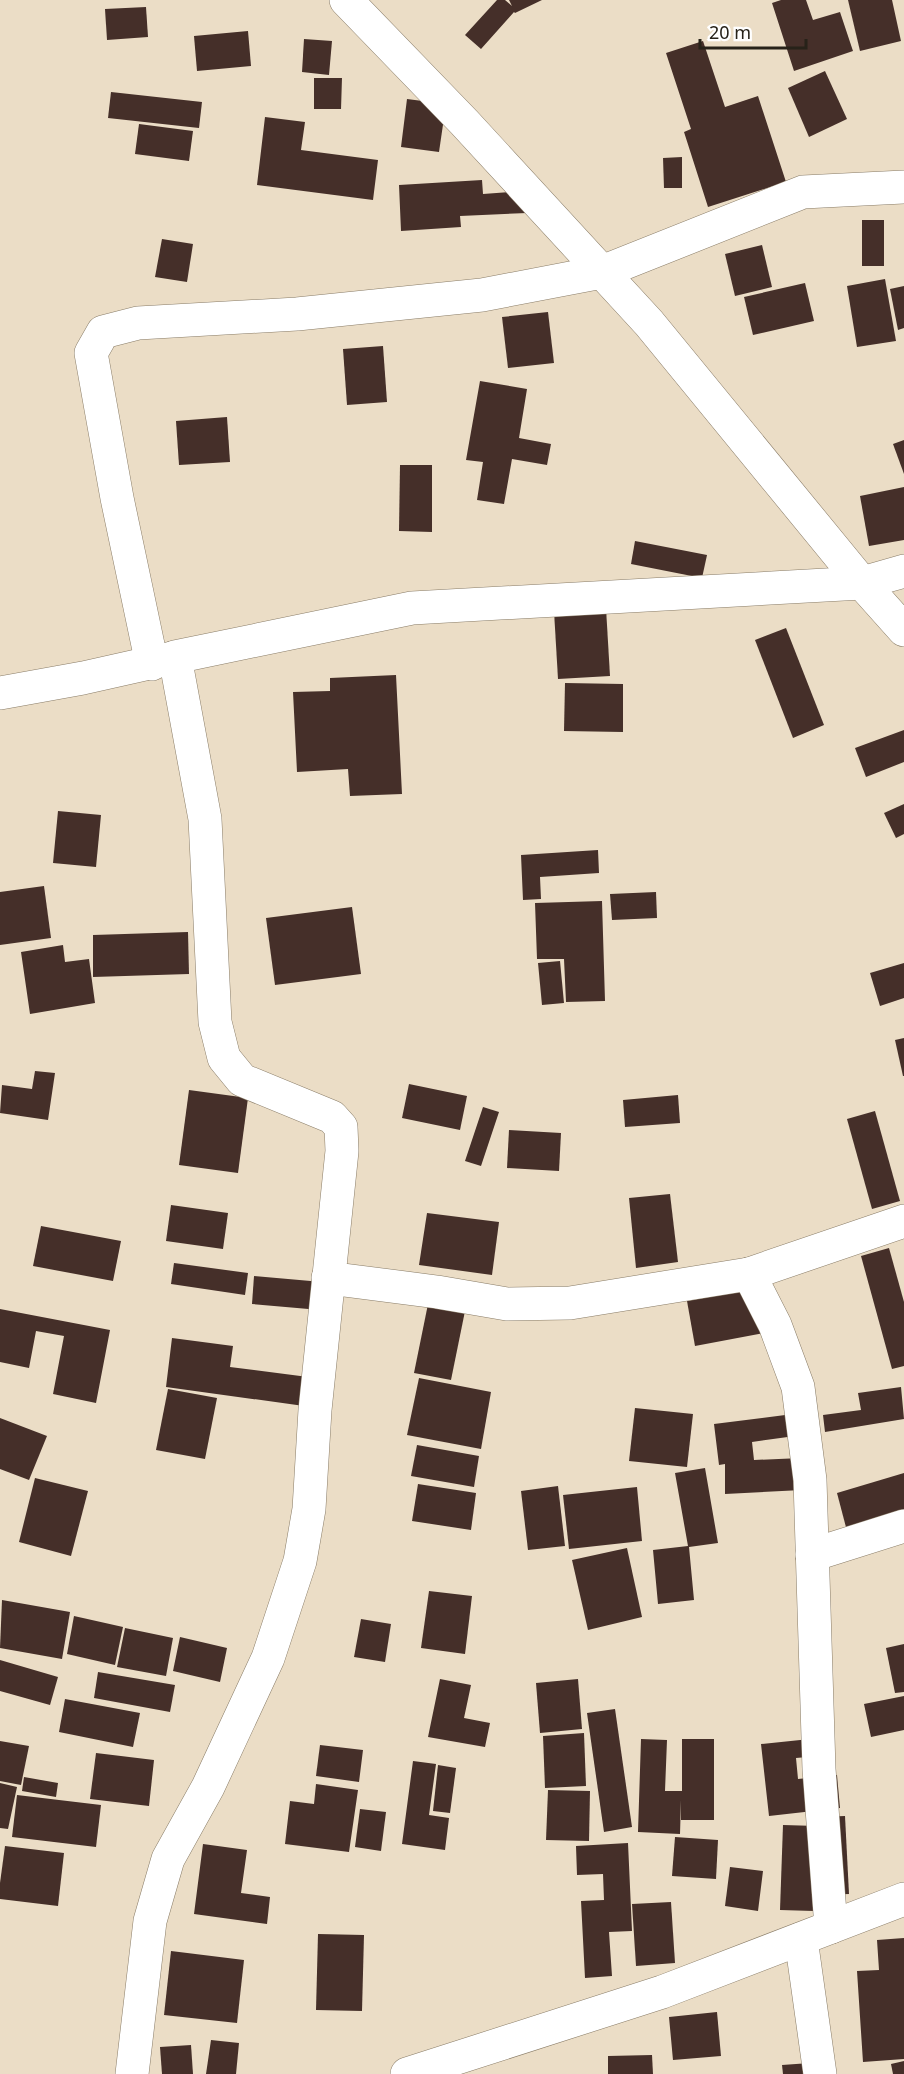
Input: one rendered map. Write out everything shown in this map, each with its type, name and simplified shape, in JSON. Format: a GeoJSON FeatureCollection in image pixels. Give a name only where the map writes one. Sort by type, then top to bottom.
{"type":"FeatureCollection","features":[{"type":"Feature","properties":{"kind":"street"},"geometry":{"type":"LineString","coordinates":[[346,0],[464,122],[649,323],[862,583],[904,630]]}},
{"type":"Feature","properties":{"kind":"street"},"geometry":{"type":"LineString","coordinates":[[132,2074],[150,1922],[168,1859],[208,1787],[268,1658],[300,1561],[309,1509],[315,1410],[342,1150],[341,1127],[332,1116],[242,1080],[224,1058],[215,1022],[205,819],[164,660],[117,498],[92,353],[103,332],[138,323],[297,314],[482,295],[602,272],[803,192],[904,187]]}},
{"type":"Feature","properties":{"kind":"street"},"geometry":{"type":"LineString","coordinates":[[0,693],[412,608],[862,583],[904,572]]}},
{"type":"Feature","properties":{"kind":"street"},"geometry":{"type":"LineString","coordinates":[[328,1278],[437,1292],[507,1304],[570,1303],[749,1274],[904,1221]]}},
{"type":"Feature","properties":{"kind":"street"},"geometry":{"type":"LineString","coordinates":[[749,1274],[775,1325],[798,1387],[810,1480],[819,1769],[816,1933],[820,2074]]}},
{"type":"Feature","properties":{"kind":"street"},"geometry":{"type":"LineString","coordinates":[[812,1555],[904,1526]]}},
{"type":"Feature","properties":{"kind":"street"},"geometry":{"type":"LineString","coordinates":[[407,2074],[663,1992],[904,1899]]}},
{"type":"Feature","properties":{"kind":"building"},"geometry":{"type":"Polygon","coordinates":[[[497,0],[505,0],[512,6],[509,0],[542,0],[514,12],[481,49],[465,35],[497,0]]]}},
{"type":"Feature","properties":{"kind":"building"},"geometry":{"type":"Polygon","coordinates":[[[781,0],[806,0],[813,20],[840,12],[853,51],[794,71],[772,3],[781,0]]]}},
{"type":"Feature","properties":{"kind":"building"},"geometry":{"type":"Polygon","coordinates":[[[848,0],[892,0],[901,41],[860,51],[848,0]]]}},
{"type":"Feature","properties":{"kind":"building"},"geometry":{"type":"Polygon","coordinates":[[[146,7],[148,37],[107,40],[105,9],[146,7]]]}},
{"type":"Feature","properties":{"kind":"building"},"geometry":{"type":"Polygon","coordinates":[[[248,31],[251,66],[197,71],[194,36],[248,31]]]}},
{"type":"Feature","properties":{"kind":"building"},"geometry":{"type":"Polygon","coordinates":[[[304,39],[332,41],[329,75],[302,72],[304,39]]]}},
{"type":"Feature","properties":{"kind":"building"},"geometry":{"type":"Polygon","coordinates":[[[703,41],[725,107],[758,96],[786,182],[708,207],[684,132],[691,129],[666,53],[703,41]]]}},
{"type":"Feature","properties":{"kind":"building"},"geometry":{"type":"Polygon","coordinates":[[[825,71],[847,119],[809,137],[788,88],[825,71]]]}},
{"type":"Feature","properties":{"kind":"building"},"geometry":{"type":"Polygon","coordinates":[[[314,78],[342,78],[341,109],[314,109],[314,78]]]}},
{"type":"Feature","properties":{"kind":"building"},"geometry":{"type":"Polygon","coordinates":[[[111,92],[202,102],[199,128],[108,118],[111,92]]]}},
{"type":"Feature","properties":{"kind":"building"},"geometry":{"type":"Polygon","coordinates":[[[407,99],[446,104],[439,152],[401,147],[407,99]]]}},
{"type":"Feature","properties":{"kind":"building"},"geometry":{"type":"Polygon","coordinates":[[[265,117],[305,122],[301,150],[378,160],[373,200],[257,185],[265,117]]]}},
{"type":"Feature","properties":{"kind":"building"},"geometry":{"type":"Polygon","coordinates":[[[139,124],[193,131],[189,161],[135,154],[139,124]]]}},
{"type":"Feature","properties":{"kind":"building"},"geometry":{"type":"Polygon","coordinates":[[[682,157],[682,188],[664,188],[663,158],[682,157]]]}},
{"type":"Feature","properties":{"kind":"building"},"geometry":{"type":"Polygon","coordinates":[[[482,180],[483,194],[525,191],[527,213],[460,216],[461,227],[401,231],[399,185],[482,180]]]}},
{"type":"Feature","properties":{"kind":"building"},"geometry":{"type":"Polygon","coordinates":[[[862,220],[884,220],[884,266],[862,266],[862,220]]]}},
{"type":"Feature","properties":{"kind":"building"},"geometry":{"type":"Polygon","coordinates":[[[162,239],[193,244],[187,282],[155,277],[162,239]]]}},
{"type":"Feature","properties":{"kind":"building"},"geometry":{"type":"Polygon","coordinates":[[[762,245],[772,287],[735,296],[725,254],[762,245]]]}},
{"type":"Feature","properties":{"kind":"building"},"geometry":{"type":"Polygon","coordinates":[[[885,279],[896,341],[857,347],[847,286],[885,279]]]}},
{"type":"Feature","properties":{"kind":"building"},"geometry":{"type":"Polygon","coordinates":[[[805,283],[814,321],[753,335],[744,297],[805,283]]]}},
{"type":"Feature","properties":{"kind":"building"},"geometry":{"type":"Polygon","coordinates":[[[904,286],[904,328],[898,330],[890,289],[904,286]]]}},
{"type":"Feature","properties":{"kind":"building"},"geometry":{"type":"Polygon","coordinates":[[[548,312],[554,363],[508,368],[502,317],[548,312]]]}},
{"type":"Feature","properties":{"kind":"building"},"geometry":{"type":"Polygon","coordinates":[[[383,346],[387,402],[347,405],[343,349],[383,346]]]}},
{"type":"Feature","properties":{"kind":"building"},"geometry":{"type":"Polygon","coordinates":[[[480,381],[527,389],[519,438],[551,444],[547,465],[512,459],[504,504],[477,500],[483,462],[466,460],[480,381]]]}},
{"type":"Feature","properties":{"kind":"building"},"geometry":{"type":"Polygon","coordinates":[[[227,417],[230,462],[179,465],[176,421],[227,417]]]}},
{"type":"Feature","properties":{"kind":"building"},"geometry":{"type":"Polygon","coordinates":[[[904,440],[904,474],[893,444],[904,440]]]}},
{"type":"Feature","properties":{"kind":"building"},"geometry":{"type":"Polygon","coordinates":[[[400,465],[432,465],[432,532],[399,531],[400,465]]]}},
{"type":"Feature","properties":{"kind":"building"},"geometry":{"type":"Polygon","coordinates":[[[904,487],[904,540],[869,546],[860,496],[904,487]]]}},
{"type":"Feature","properties":{"kind":"building"},"geometry":{"type":"Polygon","coordinates":[[[635,541],[707,555],[702,578],[631,564],[635,541]]]}},
{"type":"Feature","properties":{"kind":"building"},"geometry":{"type":"Polygon","coordinates":[[[606,608],[610,676],[558,679],[554,611],[606,608]]]}},
{"type":"Feature","properties":{"kind":"building"},"geometry":{"type":"Polygon","coordinates":[[[786,628],[824,725],[793,738],[755,640],[786,628]]]}},
{"type":"Feature","properties":{"kind":"building"},"geometry":{"type":"Polygon","coordinates":[[[396,675],[402,794],[350,796],[348,769],[297,772],[293,692],[330,691],[330,678],[396,675]]]}},
{"type":"Feature","properties":{"kind":"building"},"geometry":{"type":"Polygon","coordinates":[[[565,683],[623,684],[623,732],[564,731],[565,683]]]}},
{"type":"Feature","properties":{"kind":"building"},"geometry":{"type":"Polygon","coordinates":[[[904,730],[904,762],[866,777],[855,748],[904,730]]]}},
{"type":"Feature","properties":{"kind":"building"},"geometry":{"type":"Polygon","coordinates":[[[904,804],[904,834],[896,838],[884,813],[904,804]]]}},
{"type":"Feature","properties":{"kind":"building"},"geometry":{"type":"Polygon","coordinates":[[[58,811],[101,815],[96,867],[53,863],[58,811]]]}},
{"type":"Feature","properties":{"kind":"building"},"geometry":{"type":"Polygon","coordinates":[[[598,850],[599,873],[540,877],[541,899],[523,900],[521,855],[598,850]]]}},
{"type":"Feature","properties":{"kind":"building"},"geometry":{"type":"Polygon","coordinates":[[[44,886],[51,938],[0,945],[0,892],[44,886]]]}},
{"type":"Feature","properties":{"kind":"building"},"geometry":{"type":"Polygon","coordinates":[[[656,892],[657,918],[612,920],[610,894],[656,892]]]}},
{"type":"Feature","properties":{"kind":"building"},"geometry":{"type":"Polygon","coordinates":[[[602,901],[605,1001],[566,1002],[564,959],[537,959],[535,903],[602,901]]]}},
{"type":"Feature","properties":{"kind":"building"},"geometry":{"type":"Polygon","coordinates":[[[352,907],[361,974],[275,985],[266,918],[352,907]]]}},
{"type":"Feature","properties":{"kind":"building"},"geometry":{"type":"Polygon","coordinates":[[[188,932],[189,974],[93,977],[93,935],[188,932]]]}},
{"type":"Feature","properties":{"kind":"building"},"geometry":{"type":"Polygon","coordinates":[[[63,945],[65,962],[89,959],[95,1003],[30,1014],[21,952],[63,945]]]}},
{"type":"Feature","properties":{"kind":"building"},"geometry":{"type":"Polygon","coordinates":[[[560,961],[564,1003],[542,1005],[538,963],[560,961]]]}},
{"type":"Feature","properties":{"kind":"building"},"geometry":{"type":"Polygon","coordinates":[[[904,963],[904,998],[880,1006],[870,973],[904,963]]]}},
{"type":"Feature","properties":{"kind":"building"},"geometry":{"type":"Polygon","coordinates":[[[904,1038],[904,1076],[903,1076],[895,1040],[904,1038]]]}},
{"type":"Feature","properties":{"kind":"building"},"geometry":{"type":"Polygon","coordinates":[[[35,1071],[55,1073],[48,1120],[0,1113],[2,1085],[32,1089],[35,1071]]]}},
{"type":"Feature","properties":{"kind":"building"},"geometry":{"type":"Polygon","coordinates":[[[409,1084],[467,1096],[460,1130],[402,1118],[409,1084]]]}},
{"type":"Feature","properties":{"kind":"building"},"geometry":{"type":"Polygon","coordinates":[[[189,1090],[248,1098],[238,1173],[179,1165],[189,1090]]]}},
{"type":"Feature","properties":{"kind":"building"},"geometry":{"type":"Polygon","coordinates":[[[678,1095],[680,1123],[625,1127],[623,1100],[678,1095]]]}},
{"type":"Feature","properties":{"kind":"building"},"geometry":{"type":"Polygon","coordinates":[[[483,1107],[499,1112],[481,1166],[465,1161],[483,1107]]]}},
{"type":"Feature","properties":{"kind":"building"},"geometry":{"type":"Polygon","coordinates":[[[875,1111],[900,1201],[872,1209],[847,1119],[875,1111]]]}},
{"type":"Feature","properties":{"kind":"building"},"geometry":{"type":"Polygon","coordinates":[[[509,1130],[561,1133],[559,1171],[507,1168],[509,1130]]]}},
{"type":"Feature","properties":{"kind":"building"},"geometry":{"type":"Polygon","coordinates":[[[670,1194],[678,1262],[636,1268],[629,1198],[670,1194]]]}},
{"type":"Feature","properties":{"kind":"building"},"geometry":{"type":"Polygon","coordinates":[[[171,1205],[228,1213],[223,1249],[166,1241],[171,1205]]]}},
{"type":"Feature","properties":{"kind":"building"},"geometry":{"type":"Polygon","coordinates":[[[427,1213],[499,1222],[492,1275],[419,1265],[427,1213]]]}},
{"type":"Feature","properties":{"kind":"building"},"geometry":{"type":"Polygon","coordinates":[[[41,1226],[121,1241],[113,1281],[33,1266],[41,1226]]]}},
{"type":"Feature","properties":{"kind":"building"},"geometry":{"type":"Polygon","coordinates":[[[889,1248],[904,1302],[904,1366],[892,1369],[861,1256],[889,1248]]]}},
{"type":"Feature","properties":{"kind":"building"},"geometry":{"type":"Polygon","coordinates":[[[174,1263],[248,1273],[245,1295],[171,1284],[174,1263]]]}},
{"type":"Feature","properties":{"kind":"building"},"geometry":{"type":"Polygon","coordinates":[[[254,1276],[322,1282],[320,1310],[252,1304],[254,1276]]]}},
{"type":"Feature","properties":{"kind":"building"},"geometry":{"type":"Polygon","coordinates":[[[762,1287],[769,1332],[695,1346],[687,1301],[762,1287]]]}},
{"type":"Feature","properties":{"kind":"building"},"geometry":{"type":"Polygon","coordinates":[[[428,1304],[465,1311],[451,1380],[414,1373],[428,1304]]]}},
{"type":"Feature","properties":{"kind":"building"},"geometry":{"type":"Polygon","coordinates":[[[0,1309],[110,1330],[96,1403],[53,1394],[64,1336],[36,1331],[29,1368],[0,1362],[0,1309]]]}},
{"type":"Feature","properties":{"kind":"building"},"geometry":{"type":"Polygon","coordinates":[[[172,1338],[233,1346],[230,1367],[308,1377],[304,1406],[166,1387],[172,1338]]]}},
{"type":"Feature","properties":{"kind":"building"},"geometry":{"type":"Polygon","coordinates":[[[419,1378],[491,1392],[481,1449],[407,1435],[419,1378]]]}},
{"type":"Feature","properties":{"kind":"building"},"geometry":{"type":"Polygon","coordinates":[[[901,1387],[904,1419],[825,1432],[823,1415],[861,1410],[858,1393],[901,1387]]]}},
{"type":"Feature","properties":{"kind":"building"},"geometry":{"type":"Polygon","coordinates":[[[168,1389],[217,1398],[205,1459],[156,1450],[168,1389]]]}},
{"type":"Feature","properties":{"kind":"building"},"geometry":{"type":"Polygon","coordinates":[[[635,1408],[693,1414],[687,1467],[629,1461],[635,1408]]]}},
{"type":"Feature","properties":{"kind":"building"},"geometry":{"type":"Polygon","coordinates":[[[793,1414],[795,1436],[752,1442],[754,1460],[801,1458],[802,1490],[725,1494],[725,1464],[719,1465],[714,1424],[793,1414]]]}},
{"type":"Feature","properties":{"kind":"building"},"geometry":{"type":"Polygon","coordinates":[[[0,1418],[47,1436],[29,1480],[0,1469],[0,1418]]]}},
{"type":"Feature","properties":{"kind":"building"},"geometry":{"type":"Polygon","coordinates":[[[417,1445],[479,1456],[474,1487],[411,1476],[417,1445]]]}},
{"type":"Feature","properties":{"kind":"building"},"geometry":{"type":"Polygon","coordinates":[[[705,1468],[718,1543],[689,1547],[694,1600],[658,1604],[653,1550],[688,1546],[675,1473],[705,1468]]]}},
{"type":"Feature","properties":{"kind":"building"},"geometry":{"type":"Polygon","coordinates":[[[904,1473],[904,1515],[847,1531],[837,1493],[904,1473]]]}},
{"type":"Feature","properties":{"kind":"building"},"geometry":{"type":"Polygon","coordinates":[[[35,1478],[88,1491],[71,1556],[19,1542],[35,1478]]]}},
{"type":"Feature","properties":{"kind":"building"},"geometry":{"type":"Polygon","coordinates":[[[418,1484],[476,1493],[471,1530],[412,1521],[418,1484]]]}},
{"type":"Feature","properties":{"kind":"building"},"geometry":{"type":"Polygon","coordinates":[[[558,1486],[565,1546],[528,1550],[521,1491],[558,1486]]]}},
{"type":"Feature","properties":{"kind":"building"},"geometry":{"type":"Polygon","coordinates":[[[637,1487],[642,1541],[569,1549],[563,1495],[637,1487]]]}},
{"type":"Feature","properties":{"kind":"building"},"geometry":{"type":"Polygon","coordinates":[[[627,1548],[642,1617],[588,1630],[572,1560],[627,1548]]]}},
{"type":"Feature","properties":{"kind":"building"},"geometry":{"type":"Polygon","coordinates":[[[429,1591],[472,1596],[465,1654],[421,1648],[429,1591]]]}},
{"type":"Feature","properties":{"kind":"building"},"geometry":{"type":"Polygon","coordinates":[[[2,1600],[70,1612],[62,1659],[0,1648],[2,1600]]]}},
{"type":"Feature","properties":{"kind":"building"},"geometry":{"type":"Polygon","coordinates":[[[74,1616],[123,1627],[115,1665],[67,1654],[74,1616]]]}},
{"type":"Feature","properties":{"kind":"building"},"geometry":{"type":"Polygon","coordinates":[[[361,1619],[391,1624],[385,1662],[354,1657],[361,1619]]]}},
{"type":"Feature","properties":{"kind":"building"},"geometry":{"type":"Polygon","coordinates":[[[125,1628],[173,1638],[166,1676],[117,1667],[125,1628]]]}},
{"type":"Feature","properties":{"kind":"building"},"geometry":{"type":"Polygon","coordinates":[[[180,1637],[227,1648],[220,1682],[173,1671],[180,1637]]]}},
{"type":"Feature","properties":{"kind":"building"},"geometry":{"type":"Polygon","coordinates":[[[904,1644],[904,1692],[895,1693],[886,1648],[904,1644]]]}},
{"type":"Feature","properties":{"kind":"building"},"geometry":{"type":"Polygon","coordinates":[[[0,1660],[58,1677],[50,1705],[0,1691],[0,1660]]]}},
{"type":"Feature","properties":{"kind":"building"},"geometry":{"type":"Polygon","coordinates":[[[98,1672],[175,1685],[170,1712],[94,1698],[98,1672]]]}},
{"type":"Feature","properties":{"kind":"building"},"geometry":{"type":"Polygon","coordinates":[[[440,1679],[471,1685],[464,1718],[490,1723],[485,1747],[428,1737],[440,1679]]]}},
{"type":"Feature","properties":{"kind":"building"},"geometry":{"type":"Polygon","coordinates":[[[578,1679],[582,1729],[540,1733],[536,1683],[578,1679]]]}},
{"type":"Feature","properties":{"kind":"building"},"geometry":{"type":"Polygon","coordinates":[[[904,1696],[904,1730],[871,1737],[864,1704],[904,1696]]]}},
{"type":"Feature","properties":{"kind":"building"},"geometry":{"type":"Polygon","coordinates":[[[65,1699],[140,1713],[133,1747],[59,1732],[65,1699]]]}},
{"type":"Feature","properties":{"kind":"building"},"geometry":{"type":"Polygon","coordinates":[[[615,1709],[632,1827],[604,1832],[587,1713],[615,1709]]]}},
{"type":"Feature","properties":{"kind":"building"},"geometry":{"type":"Polygon","coordinates":[[[584,1733],[586,1786],[545,1788],[543,1736],[584,1733]]]}},
{"type":"Feature","properties":{"kind":"building"},"geometry":{"type":"Polygon","coordinates":[[[829,1737],[830,1755],[796,1758],[798,1779],[837,1775],[840,1808],[769,1816],[761,1744],[829,1737]]]}},
{"type":"Feature","properties":{"kind":"building"},"geometry":{"type":"Polygon","coordinates":[[[641,1739],[667,1740],[665,1791],[682,1791],[682,1739],[714,1739],[714,1820],[681,1820],[681,1800],[680,1834],[638,1832],[641,1739]]]}},
{"type":"Feature","properties":{"kind":"building"},"geometry":{"type":"Polygon","coordinates":[[[0,1741],[29,1746],[21,1785],[0,1781],[0,1741]]]}},
{"type":"Feature","properties":{"kind":"building"},"geometry":{"type":"Polygon","coordinates":[[[320,1745],[363,1750],[359,1782],[316,1776],[320,1745]]]}},
{"type":"Feature","properties":{"kind":"building"},"geometry":{"type":"Polygon","coordinates":[[[96,1753],[154,1760],[149,1806],[90,1799],[96,1753]]]}},
{"type":"Feature","properties":{"kind":"building"},"geometry":{"type":"Polygon","coordinates":[[[413,1761],[436,1764],[429,1815],[449,1818],[445,1850],[402,1844],[413,1761]]]}},
{"type":"Feature","properties":{"kind":"building"},"geometry":{"type":"Polygon","coordinates":[[[438,1765],[456,1768],[450,1813],[433,1811],[438,1765]]]}},
{"type":"Feature","properties":{"kind":"building"},"geometry":{"type":"Polygon","coordinates":[[[24,1777],[58,1783],[56,1797],[22,1791],[24,1777]]]}},
{"type":"Feature","properties":{"kind":"building"},"geometry":{"type":"Polygon","coordinates":[[[0,1783],[17,1787],[8,1829],[0,1828],[0,1783]]]}},
{"type":"Feature","properties":{"kind":"building"},"geometry":{"type":"Polygon","coordinates":[[[316,1784],[358,1790],[349,1852],[285,1844],[290,1801],[314,1804],[316,1784]]]}},
{"type":"Feature","properties":{"kind":"building"},"geometry":{"type":"Polygon","coordinates":[[[548,1790],[590,1791],[589,1841],[546,1840],[548,1790]]]}},
{"type":"Feature","properties":{"kind":"building"},"geometry":{"type":"Polygon","coordinates":[[[17,1795],[101,1805],[96,1847],[12,1837],[17,1795]]]}},
{"type":"Feature","properties":{"kind":"building"},"geometry":{"type":"Polygon","coordinates":[[[360,1809],[386,1812],[381,1851],[355,1847],[360,1809]]]}},
{"type":"Feature","properties":{"kind":"building"},"geometry":{"type":"Polygon","coordinates":[[[845,1816],[849,1894],[821,1895],[818,1817],[845,1816]]]}},
{"type":"Feature","properties":{"kind":"building"},"geometry":{"type":"Polygon","coordinates":[[[783,1825],[817,1826],[814,1911],[780,1910],[783,1825]]]}},
{"type":"Feature","properties":{"kind":"building"},"geometry":{"type":"Polygon","coordinates":[[[675,1837],[718,1840],[716,1879],[672,1876],[675,1837]]]}},
{"type":"Feature","properties":{"kind":"building"},"geometry":{"type":"Polygon","coordinates":[[[628,1843],[632,1931],[609,1932],[612,1976],[585,1978],[581,1901],[604,1900],[603,1874],[577,1875],[576,1846],[628,1843]]]}},
{"type":"Feature","properties":{"kind":"building"},"geometry":{"type":"Polygon","coordinates":[[[203,1844],[247,1850],[241,1893],[270,1897],[267,1924],[194,1914],[203,1844]]]}},
{"type":"Feature","properties":{"kind":"building"},"geometry":{"type":"Polygon","coordinates":[[[5,1846],[64,1853],[58,1906],[0,1899],[5,1846]]]}},
{"type":"Feature","properties":{"kind":"building"},"geometry":{"type":"Polygon","coordinates":[[[730,1867],[763,1871],[758,1911],[725,1906],[730,1867]]]}},
{"type":"Feature","properties":{"kind":"building"},"geometry":{"type":"Polygon","coordinates":[[[671,1902],[675,1963],[636,1966],[632,1904],[671,1902]]]}},
{"type":"Feature","properties":{"kind":"building"},"geometry":{"type":"Polygon","coordinates":[[[318,1934],[364,1935],[362,2011],[316,2010],[318,1934]]]}},
{"type":"Feature","properties":{"kind":"building"},"geometry":{"type":"Polygon","coordinates":[[[904,1938],[904,2059],[863,2062],[857,1971],[879,1970],[877,1940],[904,1938]]]}},
{"type":"Feature","properties":{"kind":"building"},"geometry":{"type":"Polygon","coordinates":[[[171,1951],[244,1960],[237,2023],[164,2015],[171,1951]]]}},
{"type":"Feature","properties":{"kind":"building"},"geometry":{"type":"Polygon","coordinates":[[[717,2012],[721,2056],[673,2060],[669,2017],[717,2012]]]}},
{"type":"Feature","properties":{"kind":"building"},"geometry":{"type":"Polygon","coordinates":[[[211,2040],[239,2043],[236,2074],[206,2074],[211,2040]]]}},
{"type":"Feature","properties":{"kind":"building"},"geometry":{"type":"Polygon","coordinates":[[[191,2045],[193,2074],[162,2074],[160,2047],[191,2045]]]}},
{"type":"Feature","properties":{"kind":"building"},"geometry":{"type":"Polygon","coordinates":[[[652,2055],[653,2074],[608,2074],[608,2056],[652,2055]]]}},
{"type":"Feature","properties":{"kind":"building"},"geometry":{"type":"Polygon","coordinates":[[[904,2061],[904,2074],[893,2074],[891,2064],[904,2061]]]}},
{"type":"Feature","properties":{"kind":"building"},"geometry":{"type":"Polygon","coordinates":[[[810,2063],[812,2074],[783,2074],[782,2065],[810,2063]]]}}]}
